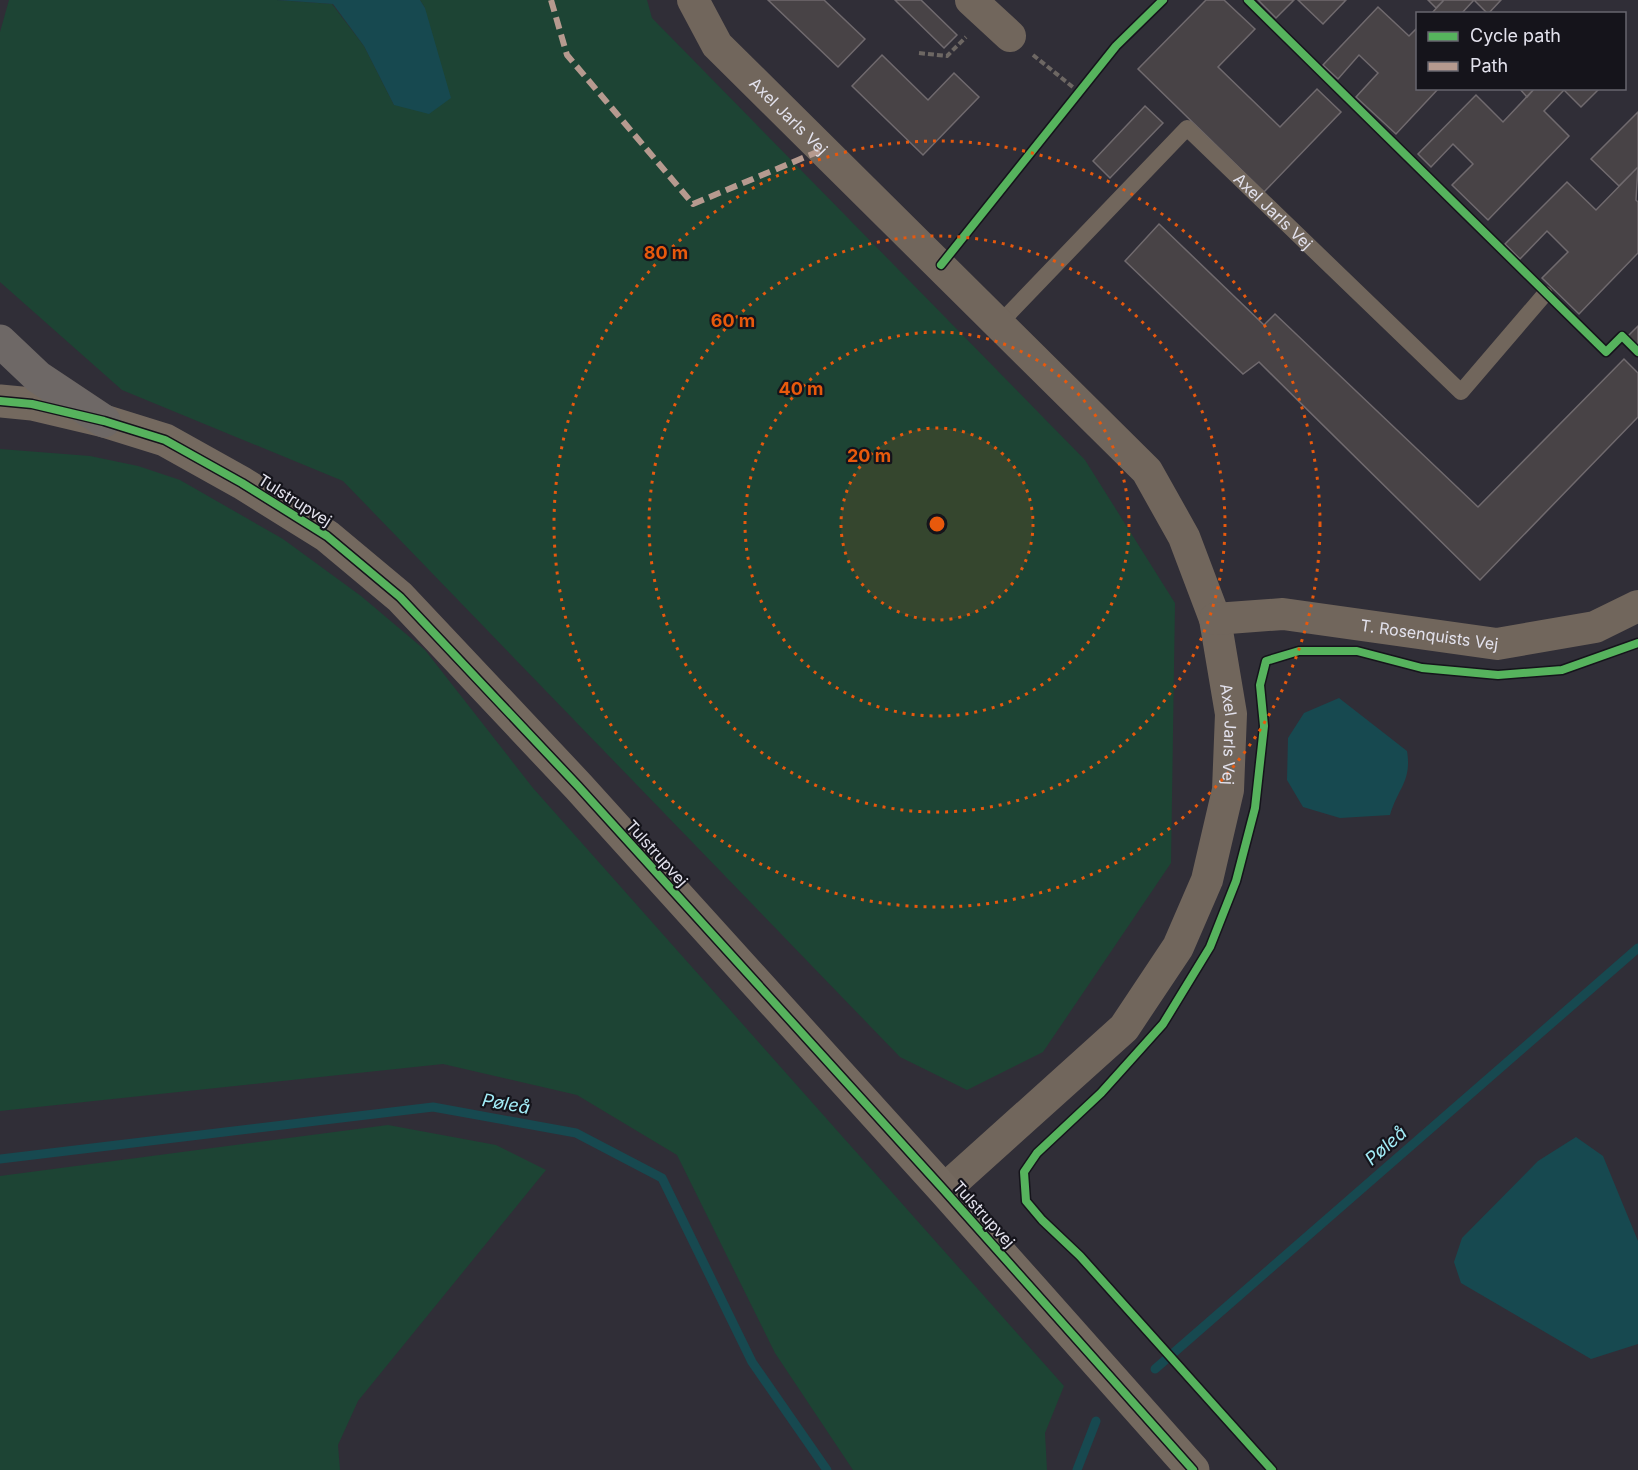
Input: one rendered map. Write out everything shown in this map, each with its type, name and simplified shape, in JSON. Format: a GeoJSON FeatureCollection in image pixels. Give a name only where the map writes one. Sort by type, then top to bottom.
{"type":"FeatureCollection","features":[{"type":"Feature","properties":{"kind":"highway"},"geometry":{"type":"LineString","coordinates":[[0,341],[38,377],[104,421]]}},
{"type":"Feature","properties":{"kind":"street","name":"Axel Jarls Vej"},"geometry":{"type":"LineString","coordinates":[[693,0],[717,45],[1147,471],[1184,537],[1215,618],[1231,714],[1228,790],[1207,880],[1178,947],[1124,1028],[944,1190]]}},
{"type":"Feature","properties":{"kind":"street"},"geometry":{"type":"LineString","coordinates":[[979,7],[1010,36]]}},
{"type":"Feature","properties":{"kind":"street","name":"Tulstrupvej"},"geometry":{"type":"LineString","coordinates":[[0,386],[32,404]]}},
{"type":"Feature","properties":{"kind":"street","name":"Tulstrupvej"},"geometry":{"type":"LineString","coordinates":[[0,401],[32,404],[104,421],[165,440],[242,483],[327,536],[400,597],[586,795],[944,1190],[1193,1470]]}},
{"type":"Feature","properties":{"kind":"street","name":"T. Rosenquists Vej"},"geometry":{"type":"LineString","coordinates":[[1215,618],[1283,614],[1497,644],[1595,627],[1638,606]]}},
{"type":"Feature","properties":{"kind":"lane","name":"Axel Jarls Vej"},"geometry":{"type":"LineString","coordinates":[[1000,324],[1187,129],[1461,392],[1545,294]]}},
{"type":"Feature","properties":{"kind":"path"},"geometry":{"type":"LineString","coordinates":[[919,52],[947,56],[979,7]]}},
{"type":"Feature","properties":{"kind":"path"},"geometry":{"type":"LineString","coordinates":[[1010,36],[1079,92]]}},
{"type":"Feature","properties":{"kind":"path"},"geometry":{"type":"LineString","coordinates":[[1071,102],[1086,83]]}},
{"type":"Feature","properties":{"kind":"green space"},"geometry":{"type":"Polygon","coordinates":[[[9,0],[277,0],[332,4],[364,46],[394,105],[425,8],[420,0],[647,0],[652,18],[1085,460],[1175,603],[1171,863],[1043,1052],[967,1090],[900,1057],[343,481],[122,390],[0,282],[0,32],[9,0]]]}},
{"type":"Feature","properties":{"kind":"green space"},"geometry":{"type":"Polygon","coordinates":[[[0,449],[90,456],[138,466],[180,480],[283,539],[361,596],[425,650],[533,788],[1064,1386],[1045,1433],[1047,1470],[853,1470],[775,1353],[677,1155],[577,1095],[443,1064],[0,1111],[0,449]]]}},
{"type":"Feature","properties":{"kind":"green space"},"geometry":{"type":"Polygon","coordinates":[[[388,1125],[496,1145],[546,1170],[358,1401],[338,1445],[340,1470],[0,1470],[0,1176],[388,1125]]]}},
{"type":"Feature","properties":{"kind":"water"},"geometry":{"type":"Polygon","coordinates":[[[277,0],[420,0],[425,8],[451,98],[429,114],[394,105],[364,46],[333,4],[277,0]]]}},
{"type":"Feature","properties":{"kind":"water"},"geometry":{"type":"Polygon","coordinates":[[[1339,698],[1407,751],[1408,770],[1390,815],[1340,818],[1303,807],[1287,780],[1288,738],[1304,713],[1339,698]]]}},
{"type":"Feature","properties":{"kind":"water"},"geometry":{"type":"Polygon","coordinates":[[[1576,1137],[1603,1156],[1638,1241],[1638,1344],[1591,1359],[1461,1283],[1454,1262],[1462,1238],[1538,1161],[1576,1137]]]}},
{"type":"Feature","properties":{"kind":"building"},"geometry":{"type":"Polygon","coordinates":[[[768,0],[824,0],[865,39],[838,67],[768,0]]]}},
{"type":"Feature","properties":{"kind":"building"},"geometry":{"type":"Polygon","coordinates":[[[895,0],[921,0],[957,35],[944,48],[895,0]]]}},
{"type":"Feature","properties":{"kind":"building"},"geometry":{"type":"Polygon","coordinates":[[[1206,0],[1224,0],[1255,29],[1218,67],[1280,127],[1317,89],[1341,112],[1264,192],[1138,69],[1206,0]]]}},
{"type":"Feature","properties":{"kind":"building"},"geometry":{"type":"Polygon","coordinates":[[[1258,0],[1294,0],[1276,18],[1258,0]]]}},
{"type":"Feature","properties":{"kind":"building"},"geometry":{"type":"Polygon","coordinates":[[[1298,0],[1346,0],[1323,24],[1298,0]]]}},
{"type":"Feature","properties":{"kind":"building"},"geometry":{"type":"Polygon","coordinates":[[[1428,0],[1444,0],[1436,8],[1428,0]]]}},
{"type":"Feature","properties":{"kind":"building"},"geometry":{"type":"Polygon","coordinates":[[[1444,0],[1474,0],[1463,12],[1433,12],[1444,0]]]}},
{"type":"Feature","properties":{"kind":"building"},"geometry":{"type":"Polygon","coordinates":[[[1474,0],[1501,0],[1490,12],[1486,12],[1474,0]]]}},
{"type":"Feature","properties":{"kind":"building"},"geometry":{"type":"Polygon","coordinates":[[[1378,7],[1409,36],[1416,29],[1416,90],[1437,90],[1396,134],[1356,97],[1378,73],[1359,55],[1338,79],[1323,65],[1378,7]]]}},
{"type":"Feature","properties":{"kind":"building"},"geometry":{"type":"Polygon","coordinates":[[[882,55],[928,100],[954,73],[979,97],[923,155],[852,86],[882,55]]]}},
{"type":"Feature","properties":{"kind":"building"},"geometry":{"type":"Polygon","coordinates":[[[1521,90],[1533,90],[1527,97],[1521,90]]]}},
{"type":"Feature","properties":{"kind":"building"},"geometry":{"type":"Polygon","coordinates":[[[1533,90],[1564,90],[1544,111],[1569,136],[1488,220],[1452,185],[1473,164],[1453,144],[1431,167],[1418,154],[1476,95],[1503,122],[1533,90]]]}},
{"type":"Feature","properties":{"kind":"building"},"geometry":{"type":"Polygon","coordinates":[[[1564,90],[1598,90],[1581,107],[1564,90]]]}},
{"type":"Feature","properties":{"kind":"building"},"geometry":{"type":"Polygon","coordinates":[[[1145,106],[1163,123],[1110,178],[1093,161],[1145,106]]]}},
{"type":"Feature","properties":{"kind":"building"},"geometry":{"type":"Polygon","coordinates":[[[1638,112],[1638,167],[1619,186],[1591,159],[1638,112]]]}},
{"type":"Feature","properties":{"kind":"building"},"geometry":{"type":"Polygon","coordinates":[[[1638,167],[1636,200],[1638,202],[1638,253],[1579,314],[1542,278],[1568,252],[1547,231],[1520,259],[1505,244],[1567,182],[1596,210],[1638,167]]]}},
{"type":"Feature","properties":{"kind":"building"},"geometry":{"type":"Polygon","coordinates":[[[1159,224],[1264,325],[1275,314],[1478,507],[1624,359],[1638,373],[1638,417],[1480,580],[1259,362],[1243,374],[1125,261],[1159,224]]]}},
{"type":"Feature","properties":{"kind":"building"},"geometry":{"type":"Polygon","coordinates":[[[1638,326],[1638,348],[1627,337],[1638,326]]]}},
{"type":"Feature","properties":{"kind":"waterway","name":"Pøleå"},"geometry":{"type":"LineString","coordinates":[[1155,1369],[1638,948]]}},
{"type":"Feature","properties":{"kind":"waterway","name":"Pøleå"},"geometry":{"type":"LineString","coordinates":[[0,1159],[433,1107],[576,1133],[662,1178],[752,1362],[827,1470]]}},
{"type":"Feature","properties":{"kind":"waterway","name":"Pøleå"},"geometry":{"type":"LineString","coordinates":[[1077,1470],[1096,1421]]}},
{"type":"Feature","properties":{"kind":"marked path"},"geometry":{"type":"LineString","coordinates":[[551,0],[567,55],[693,204],[822,150]]}},
{"type":"Feature","properties":{"kind":"cycle path"},"geometry":{"type":"LineString","coordinates":[[941,265],[1116,46],[1163,0]]}},
{"type":"Feature","properties":{"kind":"cycle path"},"geometry":{"type":"LineString","coordinates":[[1248,0],[1606,352],[1622,336],[1638,352]]}},
{"type":"Feature","properties":{"kind":"cycle path"},"geometry":{"type":"LineString","coordinates":[[0,401],[32,404],[104,421],[165,440],[242,483],[327,536],[400,597],[578,786],[944,1190],[1193,1470]]}},
{"type":"Feature","properties":{"kind":"cycle path"},"geometry":{"type":"LineString","coordinates":[[1272,1470],[1080,1256],[1042,1220],[1026,1201],[1024,1172],[1037,1153],[1101,1093],[1163,1024],[1210,947],[1236,881],[1255,808],[1264,726],[1260,685],[1266,661],[1299,651],[1357,651],[1422,668],[1498,675],[1562,670],[1638,643]]}}]}
